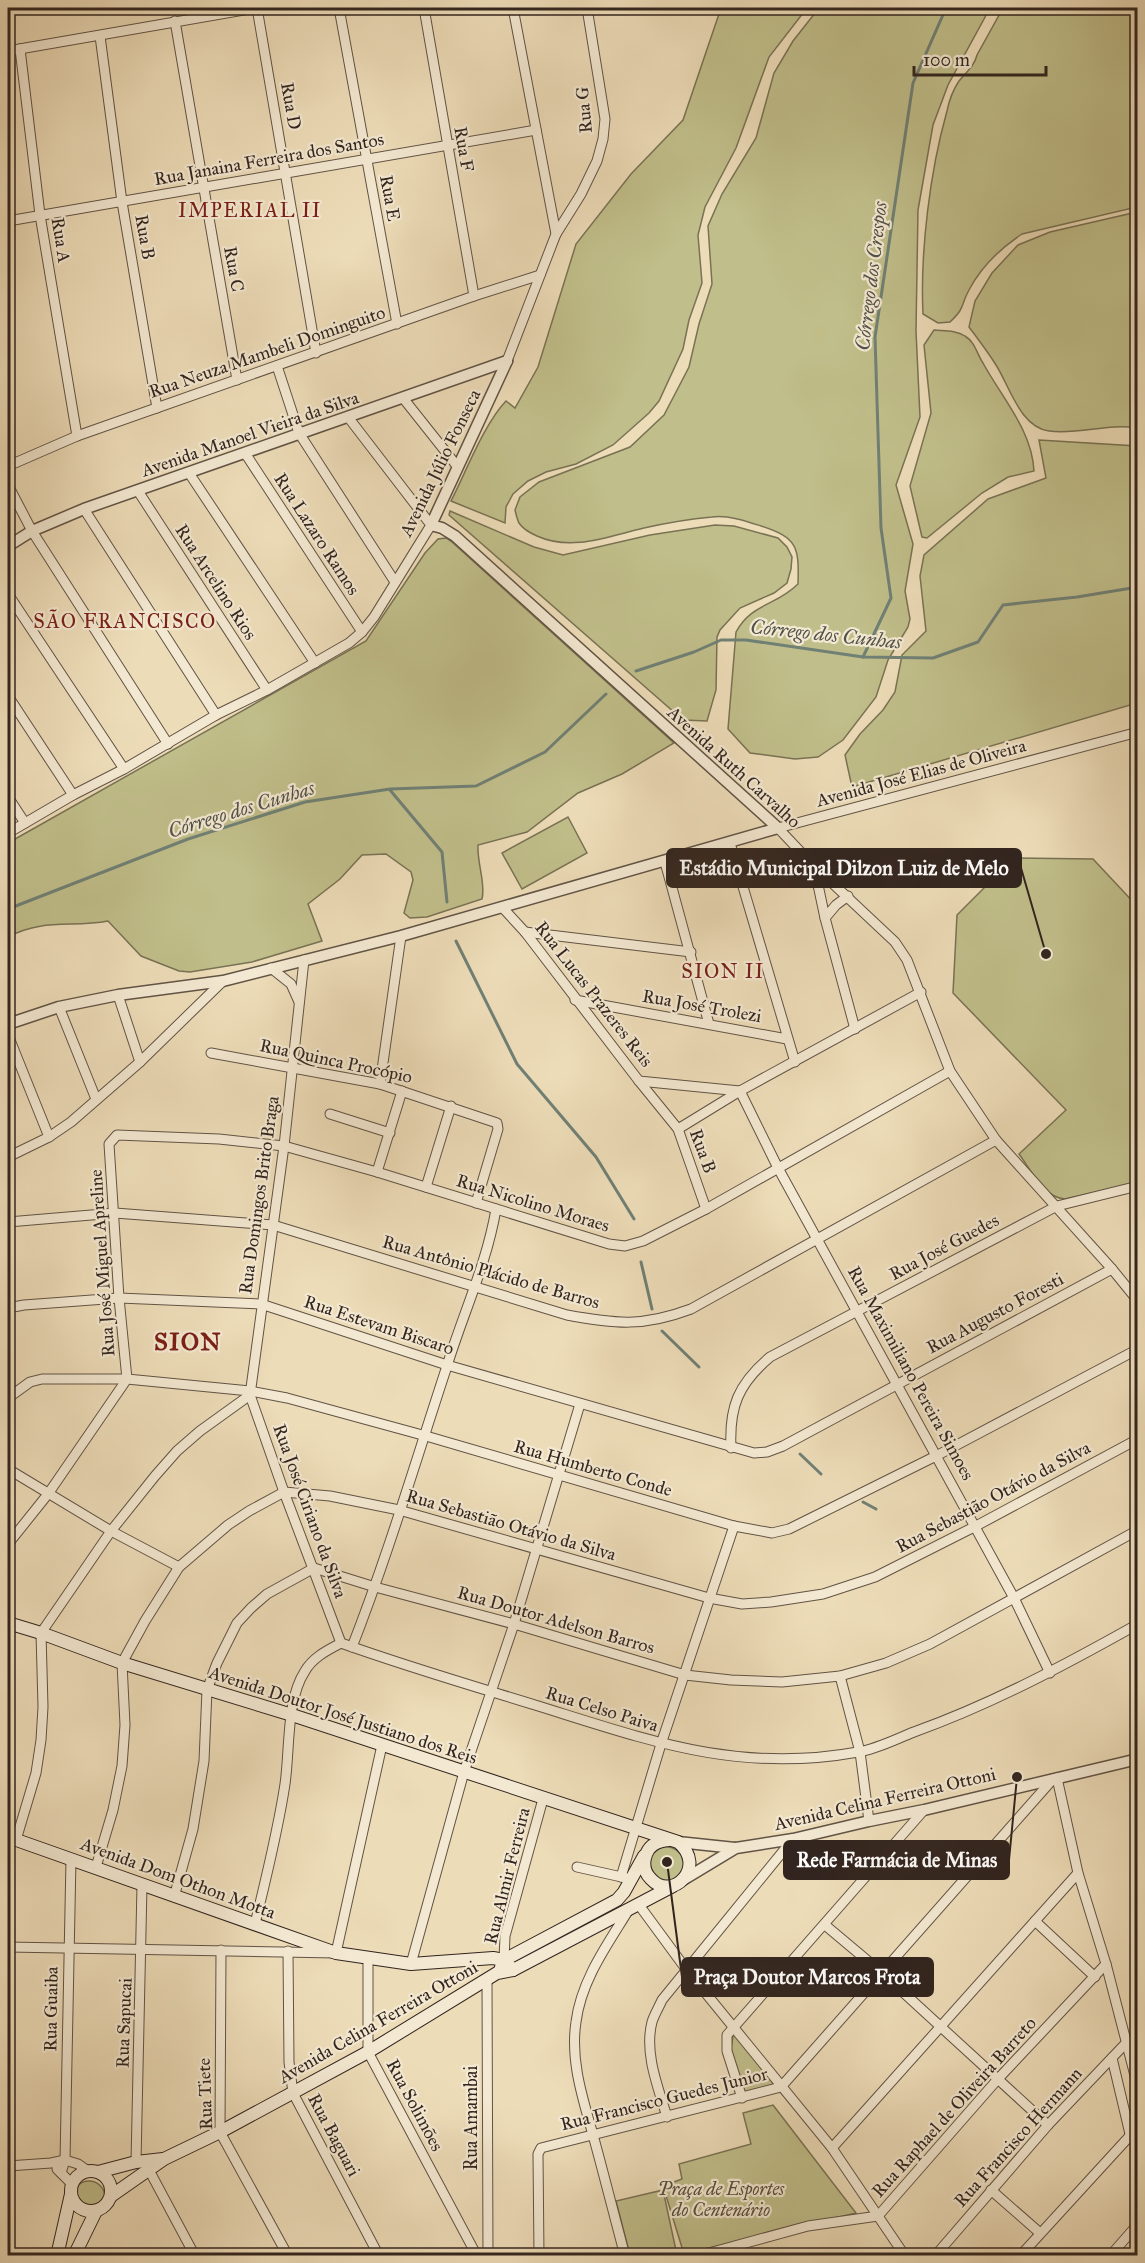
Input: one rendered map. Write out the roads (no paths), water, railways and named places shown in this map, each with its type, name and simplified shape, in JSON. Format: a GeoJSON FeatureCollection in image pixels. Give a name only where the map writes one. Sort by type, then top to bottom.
{"type":"FeatureCollection","features":[{"type":"Feature","properties":{"kind":"main road","name":"Avenida Doutor José Justiano dos Reis"},"geometry":{"type":"LineString","coordinates":[[8,1623],[122,1663],[292,1715],[673,1841]]}},
{"type":"Feature","properties":{"kind":"main road","name":"Avenida Dom Othon Motta"},"geometry":{"type":"LineString","coordinates":[[12,1838],[336,1953],[411,1964],[493,1958],[504,1960]]}},
{"type":"Feature","properties":{"kind":"main road"},"geometry":{"type":"LineString","coordinates":[[492,1976],[504,1960],[609,1906],[624,1893],[626,1878],[651,1845],[660,1841],[673,1841],[685,1848],[690,1865],[687,1874],[678,1883],[663,1886],[653,1882],[646,1874],[644,1864],[646,1853]]}},
{"type":"Feature","properties":{"kind":"main road","name":"Avenida Celina Ferreira Ottoni"},"geometry":{"type":"LineString","coordinates":[[78,2253],[96,2211],[106,2206],[111,2196],[164,2159],[220,2132],[368,2052],[492,1976],[513,1970],[678,1883]]}},
{"type":"Feature","properties":{"kind":"main road"},"geometry":{"type":"LineString","coordinates":[[504,1960],[513,1970]]}},
{"type":"Feature","properties":{"kind":"main road","name":"Avenida Celina Ferreira Ottoni"},"geometry":{"type":"LineString","coordinates":[[72,2189],[78,2175],[136,2162],[164,2159]]}},
{"type":"Feature","properties":{"kind":"main road"},"geometry":{"type":"LineString","coordinates":[[93,2171],[107,2177],[111,2186],[111,2196]]}},
{"type":"Feature","properties":{"kind":"main road"},"geometry":{"type":"LineString","coordinates":[[72,2189],[76,2204],[85,2210],[96,2211]]}},
{"type":"Feature","properties":{"kind":"main road"},"geometry":{"type":"LineString","coordinates":[[57,2256],[72,2189]]}},
{"type":"Feature","properties":{"kind":"street"},"geometry":{"type":"LineString","coordinates":[[8,51],[256,8]]}},
{"type":"Feature","properties":{"kind":"street","name":"Rua D"},"geometry":{"type":"LineString","coordinates":[[256,8],[316,353]]}},
{"type":"Feature","properties":{"kind":"street","name":"Rua E"},"geometry":{"type":"LineString","coordinates":[[339,8],[397,324]]}},
{"type":"Feature","properties":{"kind":"street","name":"Rua F"},"geometry":{"type":"LineString","coordinates":[[424,8],[474,296]]}},
{"type":"Feature","properties":{"kind":"street"},"geometry":{"type":"LineString","coordinates":[[513,8],[556,234]]}},
{"type":"Feature","properties":{"kind":"street","name":"Rua G"},"geometry":{"type":"LineString","coordinates":[[556,234],[581,194],[597,161],[603,139],[605,119],[586,8]]}},
{"type":"Feature","properties":{"kind":"street","name":"Rua C"},"geometry":{"type":"LineString","coordinates":[[175,21],[237,380]]}},
{"type":"Feature","properties":{"kind":"street","name":"Rua B"},"geometry":{"type":"LineString","coordinates":[[100,36],[122,202],[157,408]]}},
{"type":"Feature","properties":{"kind":"street","name":"Rua A"},"geometry":{"type":"LineString","coordinates":[[20,49],[40,215],[77,436]]}},
{"type":"Feature","properties":{"kind":"street","name":"Rua Janaina Ferreira dos Santos"},"geometry":{"type":"LineString","coordinates":[[8,220],[536,130]]}},
{"type":"Feature","properties":{"kind":"street","name":"Avenida Júlio Fonseca"},"geometry":{"type":"LineString","coordinates":[[8,833],[349,644],[362,632],[374,617],[431,525],[507,361],[556,234]]}},
{"type":"Feature","properties":{"kind":"street","name":"Rua Neuza Mambeli Dominguito"},"geometry":{"type":"LineString","coordinates":[[8,466],[77,436],[474,296],[540,275]]}},
{"type":"Feature","properties":{"kind":"street","name":"Avenida Manoel Vieira da Silva"},"geometry":{"type":"LineString","coordinates":[[8,546],[32,531],[84,509],[507,361]]}},
{"type":"Feature","properties":{"kind":"street"},"geometry":{"type":"LineString","coordinates":[[277,366],[299,433],[395,582]]}},
{"type":"Feature","properties":{"kind":"street"},"geometry":{"type":"LineString","coordinates":[[403,398],[458,466]]}},
{"type":"Feature","properties":{"kind":"street"},"geometry":{"type":"LineString","coordinates":[[348,417],[431,525]]}},
{"type":"Feature","properties":{"kind":"street","name":"Rua Lazaro Ramos"},"geometry":{"type":"LineString","coordinates":[[245,453],[362,632]]}},
{"type":"Feature","properties":{"kind":"street"},"geometry":{"type":"LineString","coordinates":[[189,473],[315,663]]}},
{"type":"Feature","properties":{"kind":"street"},"geometry":{"type":"LineString","coordinates":[[8,485],[32,531],[168,744]]}},
{"type":"Feature","properties":{"kind":"street","name":"Rua Arcelino Rios"},"geometry":{"type":"LineString","coordinates":[[138,491],[267,690]]}},
{"type":"Feature","properties":{"kind":"street"},"geometry":{"type":"LineString","coordinates":[[84,509],[216,716]]}},
{"type":"Feature","properties":{"kind":"street","name":"Avenida Ruth Carvalho"},"geometry":{"type":"LineString","coordinates":[[431,525],[442,528],[454,536],[778,828],[813,865],[895,942],[907,960],[921,992],[950,1071],[996,1140],[1112,1269],[1137,1301]]}},
{"type":"Feature","properties":{"kind":"street"},"geometry":{"type":"LineString","coordinates":[[8,594],[124,769]]}},
{"type":"Feature","properties":{"kind":"street"},"geometry":{"type":"LineString","coordinates":[[8,696],[73,795]]}},
{"type":"Feature","properties":{"kind":"street","name":"Avenida José Elias de Oliveira"},"geometry":{"type":"LineString","coordinates":[[8,1024],[59,1007],[118,995],[223,981],[401,936],[778,828],[1137,732]]}},
{"type":"Feature","properties":{"kind":"street"},"geometry":{"type":"LineString","coordinates":[[8,797],[25,824]]}},
{"type":"Feature","properties":{"kind":"street"},"geometry":{"type":"LineString","coordinates":[[730,843],[795,1062]]}},
{"type":"Feature","properties":{"kind":"street"},"geometry":{"type":"LineString","coordinates":[[665,862],[709,1024]]}},
{"type":"Feature","properties":{"kind":"street"},"geometry":{"type":"LineString","coordinates":[[813,865],[855,1029]]}},
{"type":"Feature","properties":{"kind":"street"},"geometry":{"type":"LineString","coordinates":[[825,918],[848,896]]}},
{"type":"Feature","properties":{"kind":"street","name":"Rua Lucas Prazeres Reis"},"geometry":{"type":"LineString","coordinates":[[502,907],[525,932],[639,1081],[740,1091]]}},
{"type":"Feature","properties":{"kind":"street"},"geometry":{"type":"LineString","coordinates":[[525,932],[691,952]]}},
{"type":"Feature","properties":{"kind":"street"},"geometry":{"type":"LineString","coordinates":[[380,1084],[401,936]]}},
{"type":"Feature","properties":{"kind":"street","name":"Rua Domingos Brito Braga"},"geometry":{"type":"LineString","coordinates":[[250,1393],[284,1146],[304,960]]}},
{"type":"Feature","properties":{"kind":"street"},"geometry":{"type":"LineString","coordinates":[[271,968],[291,984],[300,1004]]}},
{"type":"Feature","properties":{"kind":"street"},"geometry":{"type":"LineString","coordinates":[[8,1157],[49,1137],[71,1122],[140,1062],[223,981]]}},
{"type":"Feature","properties":{"kind":"street"},"geometry":{"type":"LineString","coordinates":[[678,1129],[740,1091],[921,992]]}},
{"type":"Feature","properties":{"kind":"street"},"geometry":{"type":"LineString","coordinates":[[118,995],[140,1062]]}},
{"type":"Feature","properties":{"kind":"street","name":"Rua José Trolezi"},"geometry":{"type":"LineString","coordinates":[[575,1000],[787,1039]]}},
{"type":"Feature","properties":{"kind":"street"},"geometry":{"type":"LineString","coordinates":[[59,1007],[96,1099]]}},
{"type":"Feature","properties":{"kind":"street"},"geometry":{"type":"LineString","coordinates":[[8,1035],[49,1137]]}},
{"type":"Feature","properties":{"kind":"street","name":"Rua Quinca Procópio"},"geometry":{"type":"LineString","coordinates":[[211,1053],[293,1066],[380,1084],[497,1123],[498,1129],[476,1203]]}},
{"type":"Feature","properties":{"kind":"street","name":"Rua Nicolino Moraes"},"geometry":{"type":"LineString","coordinates":[[109,1144],[117,1135],[219,1139],[284,1146],[378,1172],[609,1244],[626,1246],[643,1241],[706,1209],[950,1071]]}},
{"type":"Feature","properties":{"kind":"street","name":"Rua B"},"geometry":{"type":"LineString","coordinates":[[639,1081],[678,1129],[706,1209]]}},
{"type":"Feature","properties":{"kind":"street"},"geometry":{"type":"LineString","coordinates":[[378,1172],[402,1091]]}},
{"type":"Feature","properties":{"kind":"street","name":"Rua Maximiliano Pereira Simoes"},"geometry":{"type":"LineString","coordinates":[[740,1091],[778,1168],[976,1526],[1050,1673]]}},
{"type":"Feature","properties":{"kind":"street"},"geometry":{"type":"LineString","coordinates":[[426,1187],[451,1106]]}},
{"type":"Feature","properties":{"kind":"street"},"geometry":{"type":"LineString","coordinates":[[330,1114],[390,1133]]}},
{"type":"Feature","properties":{"kind":"street","name":"Rua Antônio Plácido de Barros"},"geometry":{"type":"LineString","coordinates":[[8,1222],[115,1213],[273,1225],[567,1316],[604,1322],[634,1323],[665,1319],[691,1309],[996,1140]]}},
{"type":"Feature","properties":{"kind":"street","name":"Rua José Miguel Apreline"},"geometry":{"type":"LineString","coordinates":[[109,1144],[127,1379]]}},
{"type":"Feature","properties":{"kind":"street","name":"Rua José Guedes"},"geometry":{"type":"LineString","coordinates":[[731,1448],[732,1409],[741,1387],[753,1371],[770,1357],[1056,1206],[1137,1186]]}},
{"type":"Feature","properties":{"kind":"street"},"geometry":{"type":"LineString","coordinates":[[352,1647],[375,1587],[399,1510],[426,1436],[447,1365],[475,1286],[496,1209]]}},
{"type":"Feature","properties":{"kind":"street","name":"Rua Augusto Foresti"},"geometry":{"type":"LineString","coordinates":[[731,1448],[754,1453],[767,1452],[783,1446],[1112,1269]]}},
{"type":"Feature","properties":{"kind":"street","name":"Rua Estevam Biscaro"},"geometry":{"type":"LineString","coordinates":[[8,1308],[119,1298],[261,1304],[447,1365],[731,1448]]}},
{"type":"Feature","properties":{"kind":"street","name":"Rua Humberto Conde"},"geometry":{"type":"LineString","coordinates":[[8,1398],[30,1382],[42,1379],[127,1379],[287,1398],[734,1526],[760,1533],[772,1533],[789,1530],[936,1456],[1137,1349]]}},
{"type":"Feature","properties":{"kind":"street"},"geometry":{"type":"LineString","coordinates":[[8,1544],[48,1494],[127,1379]]}},
{"type":"Feature","properties":{"kind":"street"},"geometry":{"type":"LineString","coordinates":[[12,1838],[36,1773],[41,1740],[43,1707],[41,1633],[111,1531],[177,1451],[250,1393]]}},
{"type":"Feature","properties":{"kind":"street","name":"Rua José Ciriano da Silva"},"geometry":{"type":"LineString","coordinates":[[250,1393],[284,1492],[341,1643]]}},
{"type":"Feature","properties":{"kind":"street"},"geometry":{"type":"LineString","coordinates":[[411,1964],[464,1772],[514,1624],[580,1404]]}},
{"type":"Feature","properties":{"kind":"street","name":"Rua Sebastião Otávio da Silva"},"geometry":{"type":"LineString","coordinates":[[284,1492],[330,1496],[399,1510],[709,1598],[742,1604],[823,1594],[875,1577],[976,1526],[1137,1439]]}},
{"type":"Feature","properties":{"kind":"street"},"geometry":{"type":"LineString","coordinates":[[8,1469],[111,1531],[179,1567]]}},
{"type":"Feature","properties":{"kind":"street"},"geometry":{"type":"LineString","coordinates":[[96,1867],[113,1810],[122,1766],[125,1725],[122,1663],[179,1567],[228,1525],[284,1492]]}},
{"type":"Feature","properties":{"kind":"street"},"geometry":{"type":"LineString","coordinates":[[577,1867],[626,1878],[634,1828],[734,1526]]}},
{"type":"Feature","properties":{"kind":"street","name":"Rua Doutor Adelson Barros"},"geometry":{"type":"LineString","coordinates":[[314,1568],[685,1675],[782,1682],[840,1676],[886,1663],[930,1644],[1137,1530]]}},
{"type":"Feature","properties":{"kind":"street"},"geometry":{"type":"LineString","coordinates":[[174,1897],[193,1829],[204,1761],[207,1690],[217,1663],[237,1623],[251,1608],[267,1594],[314,1568]]}},
{"type":"Feature","properties":{"kind":"street","name":"Rua Celso Paiva"},"geometry":{"type":"LineString","coordinates":[[341,1643],[661,1744],[719,1756],[760,1760],[860,1752],[951,1719],[1050,1673],[1137,1624]]}},
{"type":"Feature","properties":{"kind":"street"},"geometry":{"type":"LineString","coordinates":[[255,1924],[275,1843],[297,1687],[304,1671],[322,1653],[341,1643]]}},
{"type":"Feature","properties":{"kind":"street"},"geometry":{"type":"LineString","coordinates":[[840,1676],[860,1752],[869,1821]]}},
{"type":"Feature","properties":{"kind":"street"},"geometry":{"type":"LineString","coordinates":[[8,1947],[336,1953],[382,1745]]}},
{"type":"Feature","properties":{"kind":"street","name":"Avenida Celina Ferreira Ottoni"},"geometry":{"type":"LineString","coordinates":[[678,1883],[736,1848],[793,1839],[924,1810],[1137,1759]]}},
{"type":"Feature","properties":{"kind":"street"},"geometry":{"type":"LineString","coordinates":[[1055,1779],[1078,1873],[1106,1964],[1137,2087]]}},
{"type":"Feature","properties":{"kind":"street","name":"Rua Francisco Guedes Junior"},"geometry":{"type":"LineString","coordinates":[[539,2256],[539,2150],[544,2146],[782,2087],[881,1972],[1055,1779]]}},
{"type":"Feature","properties":{"kind":"street","name":"Rua Almir Ferreira"},"geometry":{"type":"LineString","coordinates":[[504,1960],[505,1936],[543,1799]]}},
{"type":"Feature","properties":{"kind":"street"},"geometry":{"type":"LineString","coordinates":[[742,2098],[725,2043],[727,2035],[924,1810]]}},
{"type":"Feature","properties":{"kind":"street"},"geometry":{"type":"LineString","coordinates":[[667,2117],[654,2074],[650,2046],[652,2022],[662,2000],[793,1839]]}},
{"type":"Feature","properties":{"kind":"street","name":"Avenida Doutor José Justiano dos Reis"},"geometry":{"type":"LineString","coordinates":[[673,1841],[736,1848]]}},
{"type":"Feature","properties":{"kind":"street","name":"Rua Guaiba"},"geometry":{"type":"LineString","coordinates":[[61,2173],[65,2160],[71,1860]]}},
{"type":"Feature","properties":{"kind":"street"},"geometry":{"type":"LineString","coordinates":[[832,2148],[1078,1873]]}},
{"type":"Feature","properties":{"kind":"street","name":"Rua Sapucai"},"geometry":{"type":"LineString","coordinates":[[136,2162],[142,1885]]}},
{"type":"Feature","properties":{"kind":"street"},"geometry":{"type":"LineString","coordinates":[[625,2256],[578,2075],[574,2044],[576,2021],[583,1993],[600,1957],[633,1908],[686,1969],[832,2148],[905,2256]]}},
{"type":"Feature","properties":{"kind":"street"},"geometry":{"type":"LineString","coordinates":[[1035,1921],[1095,1977]]}},
{"type":"Feature","properties":{"kind":"street"},"geometry":{"type":"LineString","coordinates":[[825,1925],[881,1972],[1048,2125]]}},
{"type":"Feature","properties":{"kind":"street","name":"Rua Tiete"},"geometry":{"type":"LineString","coordinates":[[221,1950],[220,2132],[288,2256]]}},
{"type":"Feature","properties":{"kind":"street","name":"Rua Baguari"},"geometry":{"type":"LineString","coordinates":[[288,1951],[289,2062],[293,2092],[379,2256]]}},
{"type":"Feature","properties":{"kind":"street","name":"Rua Solimões"},"geometry":{"type":"LineString","coordinates":[[368,1959],[368,2052],[477,2256]]}},
{"type":"Feature","properties":{"kind":"street","name":"Rua Raphael de Oliveira Barreto"},"geometry":{"type":"LineString","coordinates":[[698,2256],[808,2226],[878,2216],[997,2080],[1106,1964]]}},
{"type":"Feature","properties":{"kind":"street","name":"Rua Amambai"},"geometry":{"type":"LineString","coordinates":[[488,2256],[492,1976]]}},
{"type":"Feature","properties":{"kind":"street","name":"Rua Francisco Hermann"},"geometry":{"type":"LineString","coordinates":[[935,2256],[1048,2125],[1127,2042]]}},
{"type":"Feature","properties":{"kind":"street"},"geometry":{"type":"LineString","coordinates":[[1020,2256],[1134,2131],[1112,2058]]}},
{"type":"Feature","properties":{"kind":"street"},"geometry":{"type":"LineString","coordinates":[[8,2166],[65,2160],[93,2171]]}},
{"type":"Feature","properties":{"kind":"street"},"geometry":{"type":"LineString","coordinates":[[51,2163],[72,2189]]}},
{"type":"Feature","properties":{"kind":"street"},"geometry":{"type":"LineString","coordinates":[[148,2170],[195,2256]]}},
{"type":"Feature","properties":{"kind":"street"},"geometry":{"type":"LineString","coordinates":[[991,2190],[1040,2233]]}},
{"type":"Feature","properties":{"kind":"street"},"geometry":{"type":"LineString","coordinates":[[1110,2256],[1137,2224]]}},
{"type":"Feature","properties":{"kind":"waterway","name":"Córrego dos Crespos"},"geometry":{"type":"LineString","coordinates":[[863,657],[891,598],[881,528],[875,337],[913,83],[946,8]]}},
{"type":"Feature","properties":{"kind":"waterway","name":"Córrego dos Cunhas"},"geometry":{"type":"LineString","coordinates":[[636,671],[694,652],[721,640],[746,640],[863,657],[933,658],[978,642],[1003,605],[1077,597],[1138,587]]}},
{"type":"Feature","properties":{"kind":"waterway","name":"Córrego dos Cunhas"},"geometry":{"type":"LineString","coordinates":[[8,909],[188,839],[305,802],[390,789],[476,786],[545,752],[606,694]]}},
{"type":"Feature","properties":{"kind":"waterway"},"geometry":{"type":"LineString","coordinates":[[390,790],[442,852],[447,902]]}},
{"type":"Feature","properties":{"kind":"waterway"},"geometry":{"type":"LineString","coordinates":[[456,941],[517,1064],[596,1157],[634,1219]]}},
{"type":"Feature","properties":{"kind":"waterway"},"geometry":{"type":"LineString","coordinates":[[641,1262],[652,1309]]}},
{"type":"Feature","properties":{"kind":"waterway"},"geometry":{"type":"LineString","coordinates":[[662,1331],[699,1367]]}},
{"type":"Feature","properties":{"kind":"waterway"},"geometry":{"type":"LineString","coordinates":[[800,1454],[821,1474]]}},
{"type":"Feature","properties":{"kind":"waterway"},"geometry":{"type":"LineString","coordinates":[[863,1502],[876,1509]]}},
{"type":"Feature","properties":{"kind":"place","name":"Estádio Municipal Dilzon Luiz de Melo"},"geometry":{"type":"Point","coordinates":[1046,954]}},
{"type":"Feature","properties":{"kind":"place","name":"Rede Farmácia de Minas"},"geometry":{"type":"Point","coordinates":[1017,1777]}},
{"type":"Feature","properties":{"kind":"place","name":"Praça Doutor Marcos Frota"},"geometry":{"type":"Point","coordinates":[667,1862]}},
{"type":"Feature","properties":{"kind":"district","name":"IMPERIAL II"},"geometry":{"type":"Point","coordinates":[250,210]}},
{"type":"Feature","properties":{"kind":"district","name":"SÃO FRANCISCO"},"geometry":{"type":"Point","coordinates":[125,621]}},
{"type":"Feature","properties":{"kind":"district","name":"SION II"},"geometry":{"type":"Point","coordinates":[723,971]}},
{"type":"Feature","properties":{"kind":"district","name":"SION"},"geometry":{"type":"Point","coordinates":[188,1342]}},
{"type":"Feature","properties":{"kind":"park label","name":"Praça de Esportes do Centenário"},"geometry":{"type":"Point","coordinates":[721,2199]}}]}
